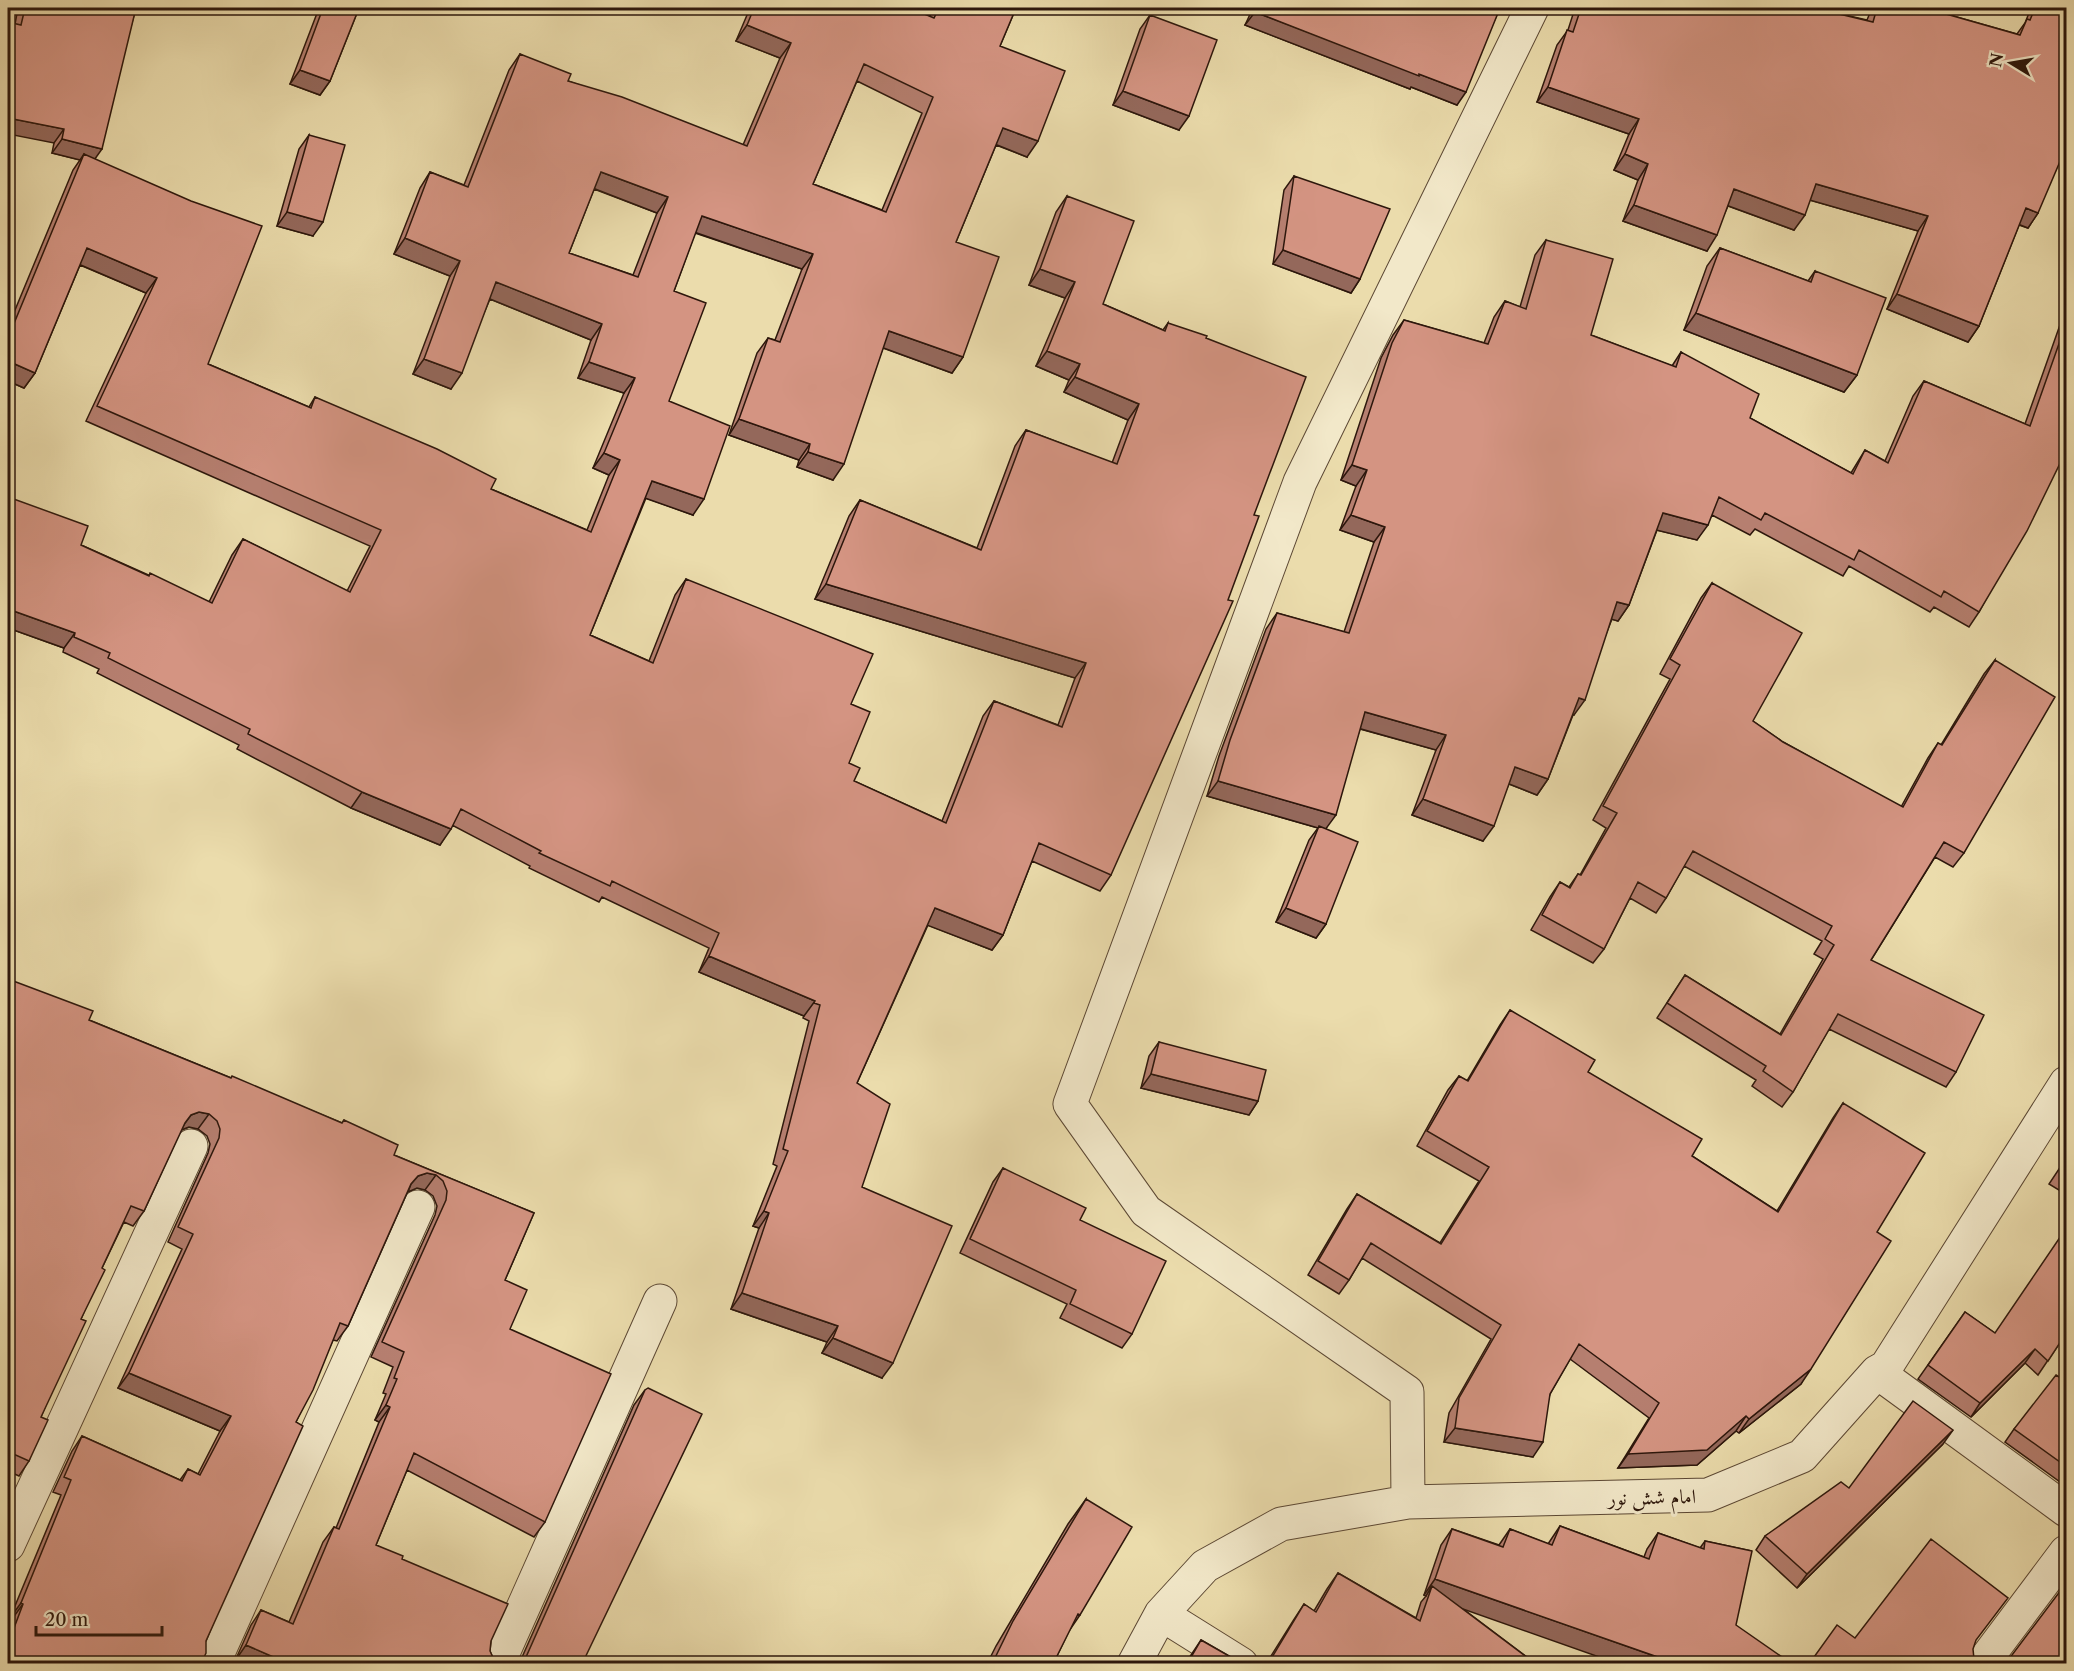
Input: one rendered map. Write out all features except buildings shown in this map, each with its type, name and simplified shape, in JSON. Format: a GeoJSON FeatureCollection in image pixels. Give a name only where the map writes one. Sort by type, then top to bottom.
{"type":"FeatureCollection","features":[{"type":"Feature","properties":{"kind":"street"},"geometry":{"type":"LineString","coordinates":[[1408,1502],[1407,1392],[1146,1211],[1070,1104],[1300,482],[1532,8]]}},
{"type":"Feature","properties":{"kind":"street","name":"امام شش نور"},"geometry":{"type":"LineString","coordinates":[[1134,1664],[1161,1614],[1205,1566],[1281,1524],[1408,1502],[1708,1495],[1802,1456],[1877,1372],[1886,1367],[2067,1083]]}},
{"type":"Feature","properties":{"kind":"street"},"geometry":{"type":"LineString","coordinates":[[8,1545],[191,1146]]}},
{"type":"Feature","properties":{"kind":"street"},"geometry":{"type":"LineString","coordinates":[[213,1664],[418,1207]]}},
{"type":"Feature","properties":{"kind":"street"},"geometry":{"type":"LineString","coordinates":[[498,1664],[660,1301]]}},
{"type":"Feature","properties":{"kind":"street"},"geometry":{"type":"LineString","coordinates":[[1877,1372],[2067,1510]]}},
{"type":"Feature","properties":{"kind":"street"},"geometry":{"type":"LineString","coordinates":[[1982,1664],[2067,1552]]}},
{"type":"Feature","properties":{"kind":"street"},"geometry":{"type":"LineString","coordinates":[[1161,1614],[1241,1664]]}}]}
